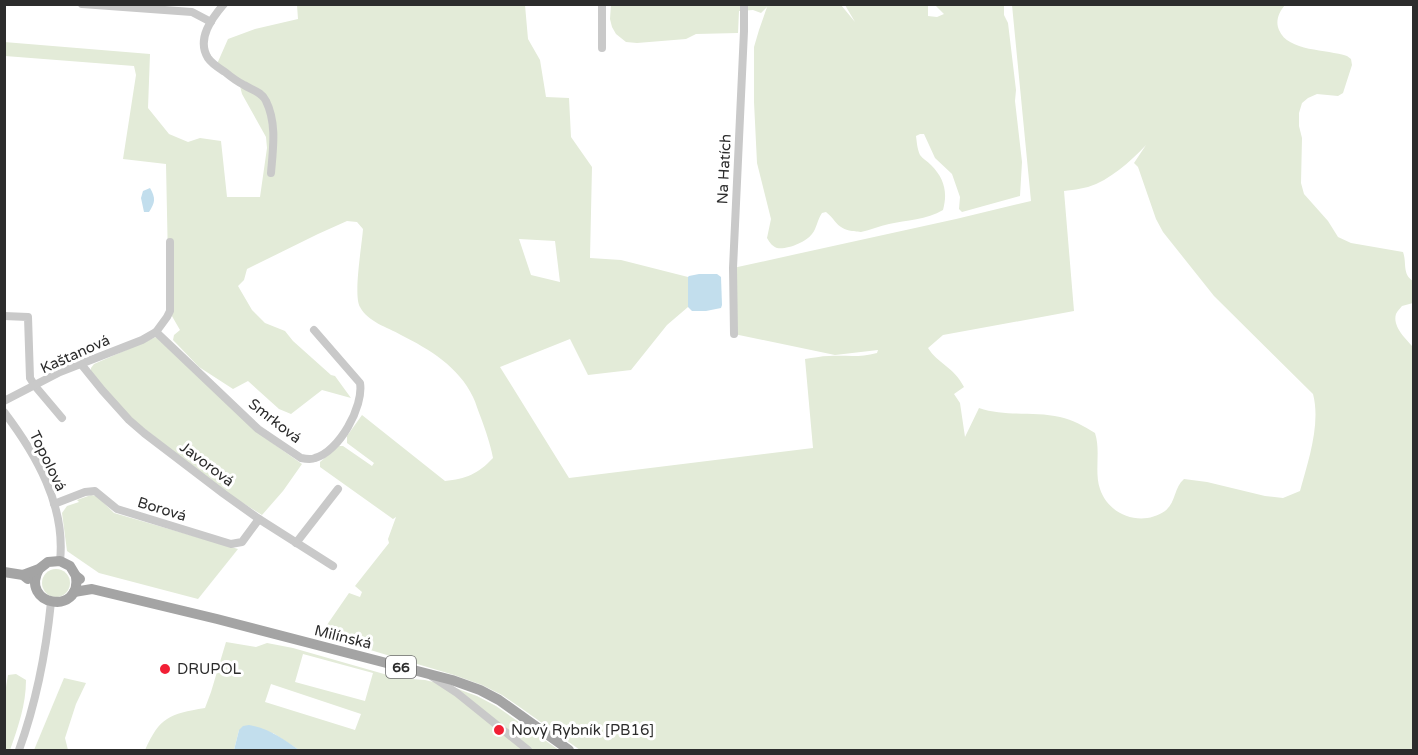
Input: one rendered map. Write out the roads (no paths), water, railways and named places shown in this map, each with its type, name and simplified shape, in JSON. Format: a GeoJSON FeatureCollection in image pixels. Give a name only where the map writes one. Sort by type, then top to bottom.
{"type":"FeatureCollection","features":[{"type":"Feature","properties":{"kind":"main road"},"geometry":{"type":"LineString","coordinates":[[23,576],[48,562],[60,561]]}},
{"type":"Feature","properties":{"kind":"main road","name":"Milínská"},"geometry":{"type":"LineString","coordinates":[[60,561],[70,566],[76,576],[92,589]]}},
{"type":"Feature","properties":{"kind":"main road"},"geometry":{"type":"LineString","coordinates":[[39,569],[35,584],[40,596],[51,602]]}},
{"type":"Feature","properties":{"kind":"main road"},"geometry":{"type":"LineString","coordinates":[[4,572],[23,576],[35,584]]}},
{"type":"Feature","properties":{"kind":"main road"},"geometry":{"type":"LineString","coordinates":[[74,592],[76,576]]}},
{"type":"Feature","properties":{"kind":"main road","name":"Milínská"},"geometry":{"type":"LineString","coordinates":[[51,602],[58,603],[70,597],[74,592],[92,589],[452,680],[499,700],[569,750]]}},
{"type":"Feature","properties":{"kind":"street"},"geometry":{"type":"LineString","coordinates":[[82,4],[192,12],[211,22]]}},
{"type":"Feature","properties":{"kind":"street"},"geometry":{"type":"LineString","coordinates":[[224,4],[211,22],[204,40],[205,52],[213,64],[266,98],[274,134],[271,173]]}},
{"type":"Feature","properties":{"kind":"street"},"geometry":{"type":"LineString","coordinates":[[602,4],[602,48]]}},
{"type":"Feature","properties":{"kind":"street","name":"Na Hatích"},"geometry":{"type":"LineString","coordinates":[[734,334],[733,268],[744,4]]}},
{"type":"Feature","properties":{"kind":"street"},"geometry":{"type":"LineString","coordinates":[[156,332],[170,311],[170,242]]}},
{"type":"Feature","properties":{"kind":"street"},"geometry":{"type":"LineString","coordinates":[[4,316],[28,317],[30,378],[62,418]]}},
{"type":"Feature","properties":{"kind":"street","name":"Smrková"},"geometry":{"type":"LineString","coordinates":[[156,332],[258,429],[301,458],[309,459],[319,457],[340,440],[351,420],[361,389],[360,383],[314,330]]}},
{"type":"Feature","properties":{"kind":"street","name":"Kaštanová"},"geometry":{"type":"LineString","coordinates":[[4,401],[60,372],[142,340],[156,332]]}},
{"type":"Feature","properties":{"kind":"street","name":"Javorová"},"geometry":{"type":"LineString","coordinates":[[81,364],[129,420],[224,494],[333,566]]}},
{"type":"Feature","properties":{"kind":"street","name":"Topolová"},"geometry":{"type":"LineString","coordinates":[[4,412],[35,458],[45,480],[54,504],[61,540],[60,561]]}},
{"type":"Feature","properties":{"kind":"street"},"geometry":{"type":"LineString","coordinates":[[296,543],[338,489]]}},
{"type":"Feature","properties":{"kind":"street","name":"Borová"},"geometry":{"type":"LineString","coordinates":[[54,504],[85,492],[95,491],[117,509],[231,544],[242,542],[259,519]]}},
{"type":"Feature","properties":{"kind":"street"},"geometry":{"type":"LineString","coordinates":[[19,750],[33,704],[51,602]]}},
{"type":"Feature","properties":{"kind":"street"},"geometry":{"type":"LineString","coordinates":[[427,674],[457,693],[528,750]]}},
{"type":"Feature","properties":{"kind":"water"},"geometry":{"type":"Polygon","coordinates":[[[150,188],[154,203],[149,212],[144,212],[141,198],[143,191],[150,188]]]}},
{"type":"Feature","properties":{"kind":"water"},"geometry":{"type":"Polygon","coordinates":[[[699,274],[717,274],[721,277],[721,308],[692,311],[688,307],[688,277],[699,274]]]}},
{"type":"Feature","properties":{"kind":"water"},"geometry":{"type":"Polygon","coordinates":[[[249,725],[269,731],[299,750],[234,750],[239,730],[249,725]]]}},
{"type":"Feature","properties":{"kind":"place","name":"DRUPOL"},"geometry":{"type":"Point","coordinates":[165,669]}},
{"type":"Feature","properties":{"kind":"place","name":"Nový Rybník [PB16]"},"geometry":{"type":"Point","coordinates":[499,730]}}]}
